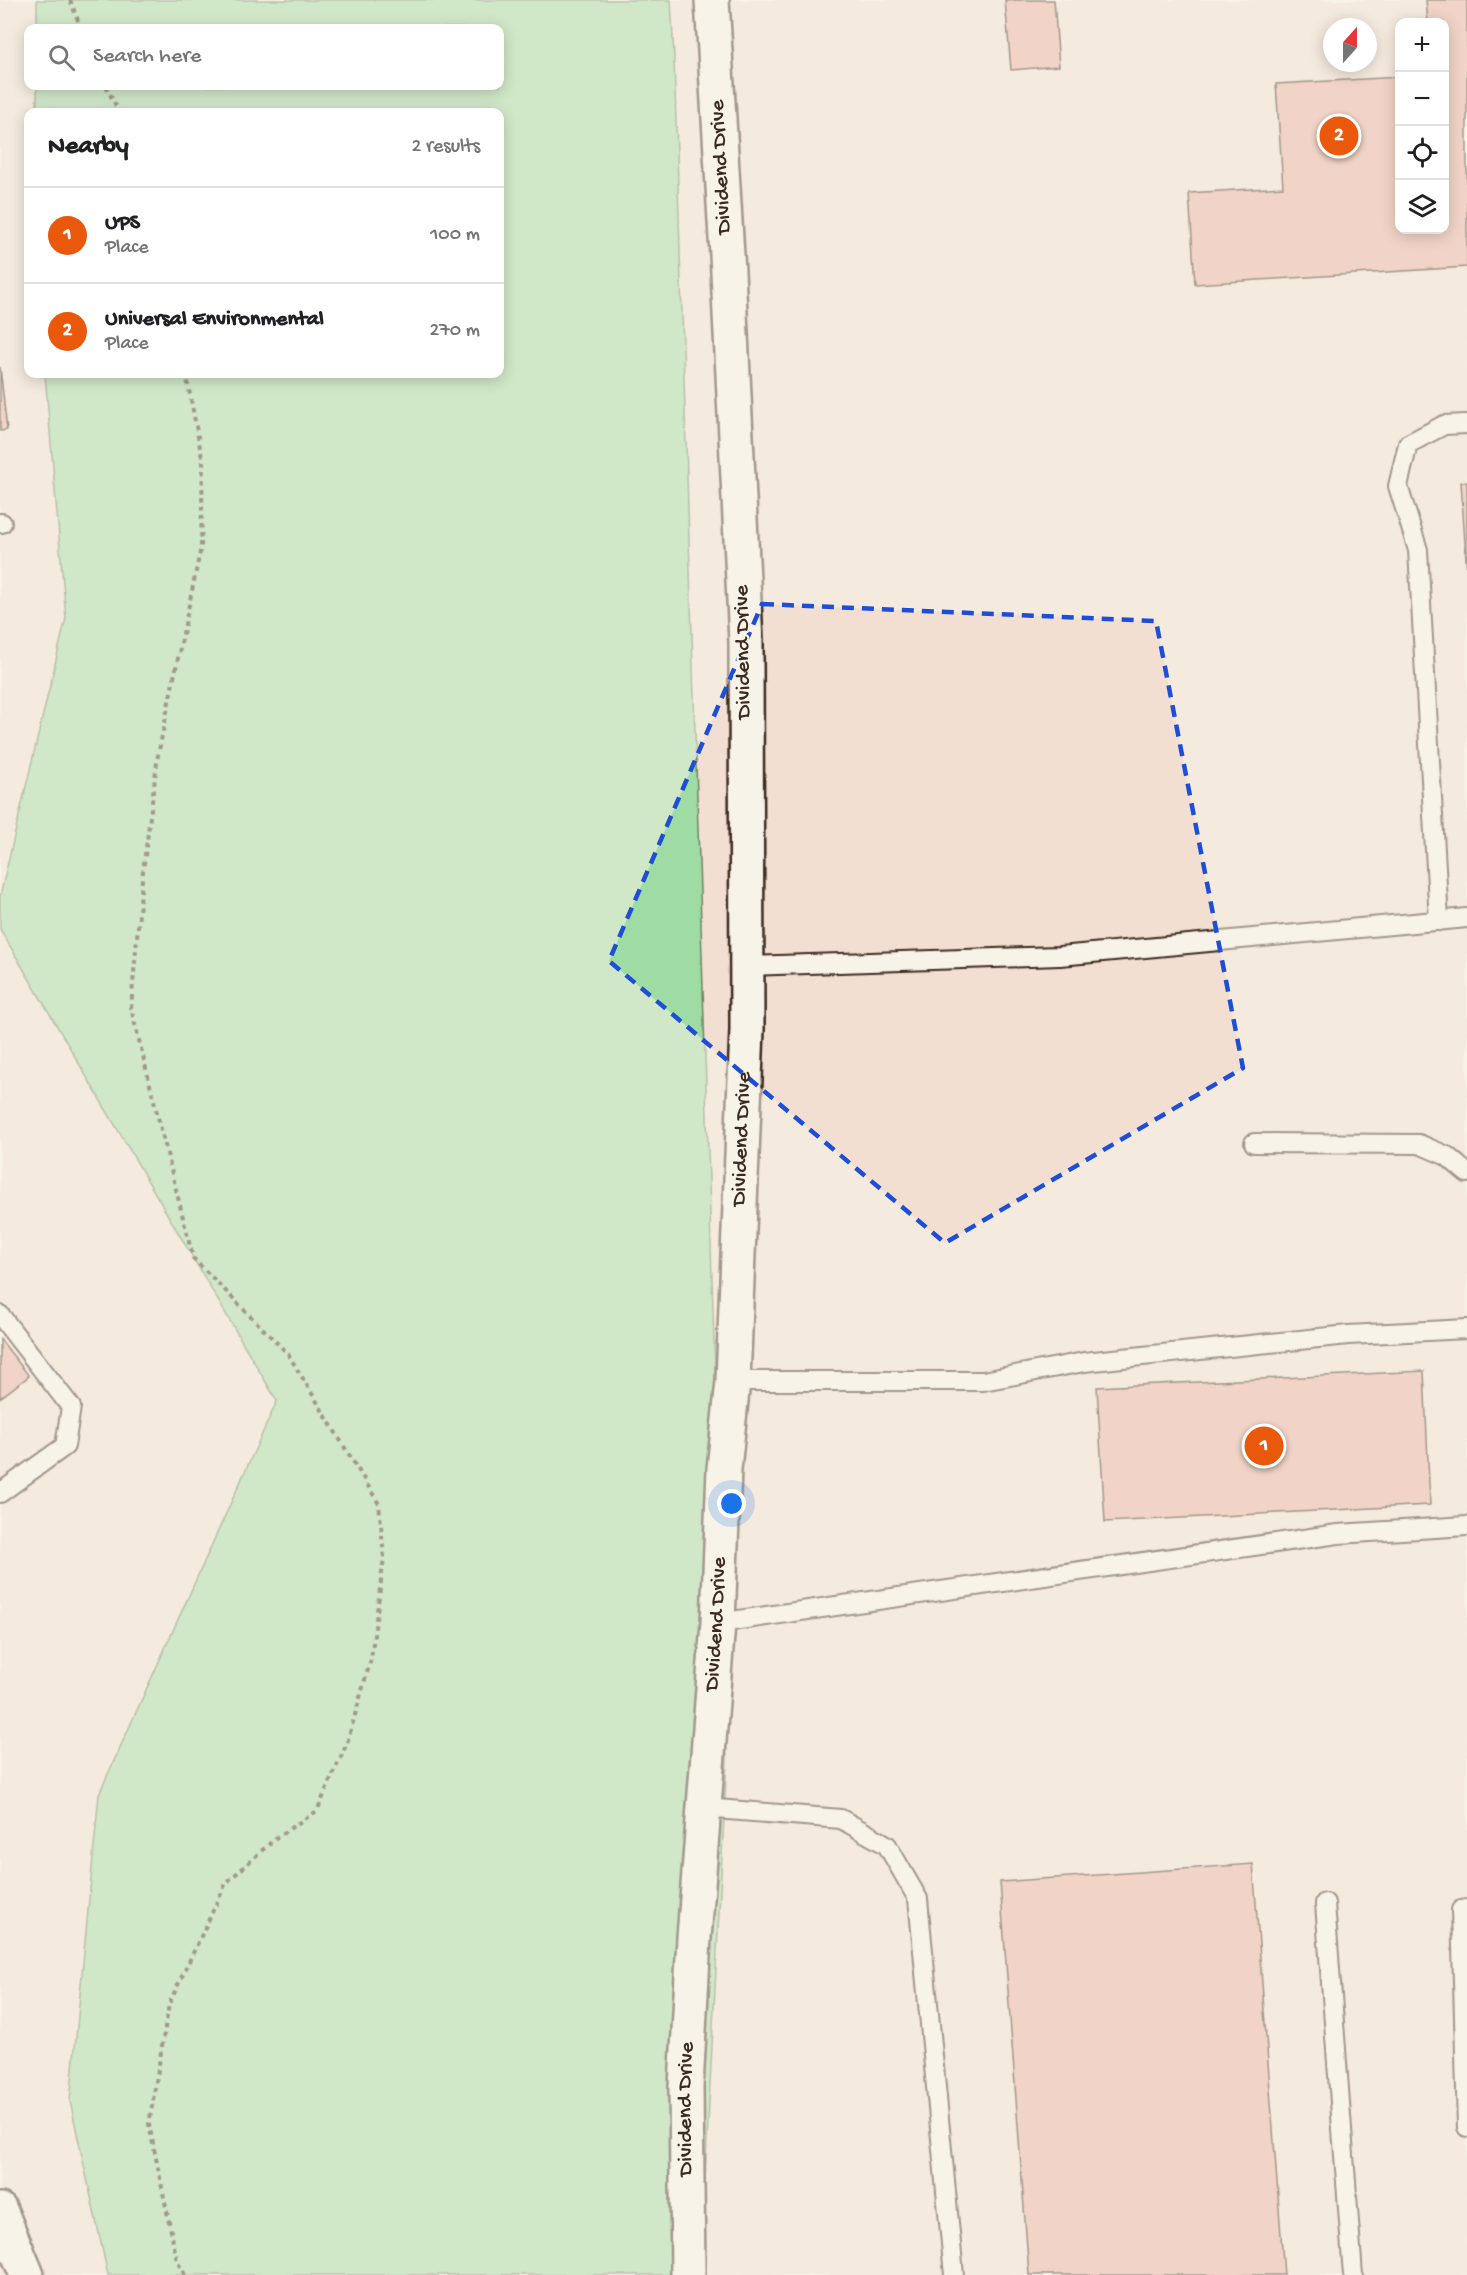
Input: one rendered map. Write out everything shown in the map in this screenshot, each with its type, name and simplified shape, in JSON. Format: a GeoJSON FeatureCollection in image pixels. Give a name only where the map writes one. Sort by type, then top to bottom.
{"type":"FeatureCollection","features":[{"type":"Feature","properties":{"kind":"street","name":"Dividend Drive"},"geometry":{"type":"LineString","coordinates":[[688,2275],[686,2087],[718,1623],[724,1469],[733,1381],[747,1029],[746,642],[712,0]]}},
{"type":"Feature","properties":{"kind":"street"},"geometry":{"type":"LineString","coordinates":[[0,2210],[27,2275]]}},
{"type":"Feature","properties":{"kind":"lane"},"geometry":{"type":"LineString","coordinates":[[1439,921],[1418,550],[1398,486],[1408,444],[1444,425],[1467,424]]}},
{"type":"Feature","properties":{"kind":"lane"},"geometry":{"type":"LineString","coordinates":[[747,966],[1060,956],[1467,918]]}},
{"type":"Feature","properties":{"kind":"lane"},"geometry":{"type":"LineString","coordinates":[[1254,1143],[1419,1144],[1447,1156],[1467,1173]]}},
{"type":"Feature","properties":{"kind":"lane"},"geometry":{"type":"LineString","coordinates":[[0,1315],[71,1407],[65,1446],[0,1493]]}},
{"type":"Feature","properties":{"kind":"lane"},"geometry":{"type":"LineString","coordinates":[[733,1381],[983,1381],[1084,1362],[1348,1335],[1467,1329]]}},
{"type":"Feature","properties":{"kind":"lane"},"geometry":{"type":"LineString","coordinates":[[718,1623],[1338,1534],[1467,1526]]}},
{"type":"Feature","properties":{"kind":"lane"},"geometry":{"type":"LineString","coordinates":[[704,1808],[841,1819],[887,1845],[918,1899],[954,2275]]}},
{"type":"Feature","properties":{"kind":"lane"},"geometry":{"type":"LineString","coordinates":[[1325,1903],[1353,2275]]}},
{"type":"Feature","properties":{"kind":"lane"},"geometry":{"type":"LineString","coordinates":[[1467,1909],[1461,1910],[1467,2127]]}},
{"type":"Feature","properties":{"kind":"path"},"geometry":{"type":"LineString","coordinates":[[69,0],[79,24]]}},
{"type":"Feature","properties":{"kind":"path"},"geometry":{"type":"LineString","coordinates":[[108,90],[117,108]]}},
{"type":"Feature","properties":{"kind":"path"},"geometry":{"type":"LineString","coordinates":[[185,2275],[177,2260],[149,2124],[169,2004],[226,1883],[276,1837],[317,1811],[347,1743],[371,1659],[384,1557],[379,1504],[288,1354],[193,1258],[131,1008],[142,879],[158,755],[201,547],[203,463],[187,378]]}},
{"type":"Feature","properties":{"kind":"highlighted area"},"geometry":{"type":"Polygon","coordinates":[[[762,604],[1156,621],[1243,1068],[945,1243],[609,961],[762,604]]]}},
{"type":"Feature","properties":{"kind":"shaded area"},"geometry":{"type":"Polygon","coordinates":[[[0,0],[37,0],[37,24],[24,24],[24,90],[37,90],[37,108],[24,108],[24,378],[45,378],[66,618],[0,896],[0,0]]]}},
{"type":"Feature","properties":{"kind":"shaded area"},"geometry":{"type":"Polygon","coordinates":[[[671,0],[1467,0],[1467,2275],[700,2275],[727,1759],[671,0]]]}},
{"type":"Feature","properties":{"kind":"shaded area"},"geometry":{"type":"Polygon","coordinates":[[[0,929],[277,1401],[99,1794],[70,2101],[108,2275],[0,2275],[0,929]]]}},
{"type":"Feature","properties":{"kind":"green space"},"geometry":{"type":"Polygon","coordinates":[[[37,0],[671,0],[727,1759],[700,2275],[108,2275],[70,2101],[99,1794],[277,1401],[0,929],[0,896],[66,618],[45,378],[504,378],[504,108],[37,108],[37,90],[504,90],[504,24],[37,24],[37,0]]]}},
{"type":"Feature","properties":{"kind":"building"},"geometry":{"type":"Polygon","coordinates":[[[1005,0],[1054,0],[1059,66],[1011,70],[1005,0]]]}},
{"type":"Feature","properties":{"kind":"building"},"geometry":{"type":"Polygon","coordinates":[[[1426,0],[1467,0],[1467,267],[1195,284],[1189,193],[1283,187],[1276,84],[1395,77],[1395,234],[1449,234],[1449,18],[1428,18],[1426,0]]]}},
{"type":"Feature","properties":{"kind":"building"},"geometry":{"type":"Polygon","coordinates":[[[0,367],[7,430],[0,431],[0,367]]]}},
{"type":"Feature","properties":{"kind":"building"},"geometry":{"type":"Polygon","coordinates":[[[1461,482],[1467,482],[1467,574],[1461,482]]]}},
{"type":"Feature","properties":{"kind":"building"},"geometry":{"type":"Polygon","coordinates":[[[0,1339],[29,1376],[0,1398],[0,1339]]]}},
{"type":"Feature","properties":{"kind":"building"},"geometry":{"type":"Polygon","coordinates":[[[1424,1371],[1430,1505],[1105,1522],[1097,1387],[1424,1371]]]}},
{"type":"Feature","properties":{"kind":"building"},"geometry":{"type":"Polygon","coordinates":[[[1253,1864],[1284,2275],[1029,2275],[1000,1882],[1253,1864]]]}},
{"type":"Feature","properties":{"kind":"place","name":"Universal Environmental"},"geometry":{"type":"Point","coordinates":[1339,136]}},
{"type":"Feature","properties":{"kind":"place","name":"UPS"},"geometry":{"type":"Point","coordinates":[1264,1446]}}]}
